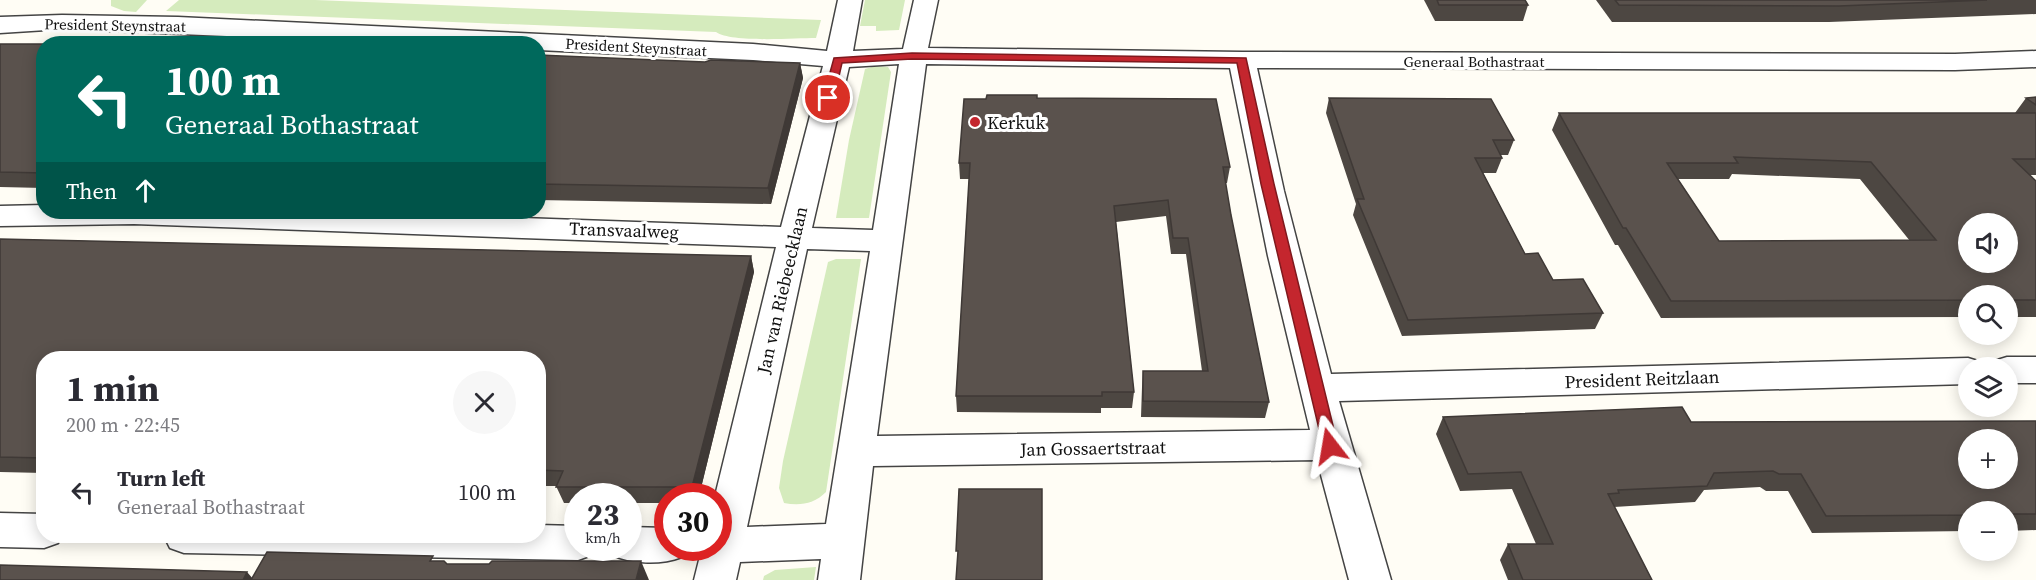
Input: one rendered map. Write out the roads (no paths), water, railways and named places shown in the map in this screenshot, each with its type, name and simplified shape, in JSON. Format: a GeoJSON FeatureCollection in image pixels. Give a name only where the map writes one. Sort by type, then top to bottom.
{"type":"FeatureCollection","features":[{"type":"Feature","properties":{"kind":"street"},"geometry":{"type":"LineString","coordinates":[[62,22],[84,0]]}},
{"type":"Feature","properties":{"kind":"street","name":"Jan van Riebeecklaan"},"geometry":{"type":"LineString","coordinates":[[732,501],[838,60],[850,0]]}},
{"type":"Feature","properties":{"kind":"street"},"geometry":{"type":"LineString","coordinates":[[839,580],[855,451],[888,241],[912,56],[926,0]]}},
{"type":"Feature","properties":{"kind":"street","name":"President Steynstraat"},"geometry":{"type":"LineString","coordinates":[[0,25],[62,22],[384,36]]}},
{"type":"Feature","properties":{"kind":"street","name":"President Steynstraat"},"geometry":{"type":"LineString","coordinates":[[546,43],[753,52],[838,60],[912,56]]}},
{"type":"Feature","properties":{"kind":"street","name":"Generaal Bothastraat"},"geometry":{"type":"LineString","coordinates":[[912,56],[1242,60],[1955,62],[2036,59]]}},
{"type":"Feature","properties":{"kind":"street"},"geometry":{"type":"LineString","coordinates":[[1242,60],[1268,184],[1330,446],[1370,580]]}},
{"type":"Feature","properties":{"kind":"street","name":"Transvaalweg"},"geometry":{"type":"LineString","coordinates":[[0,216],[36,215]]}},
{"type":"Feature","properties":{"kind":"street","name":"Transvaalweg"},"geometry":{"type":"LineString","coordinates":[[284,219],[888,241]]}},
{"type":"Feature","properties":{"kind":"street","name":"President Reitzlaan"},"geometry":{"type":"LineString","coordinates":[[1316,388],[1958,370]]}},
{"type":"Feature","properties":{"kind":"street"},"geometry":{"type":"LineString","coordinates":[[2018,370],[2036,370]]}},
{"type":"Feature","properties":{"kind":"street","name":"Jan Gossaertstraat"},"geometry":{"type":"LineString","coordinates":[[855,451],[1330,446]]}},
{"type":"Feature","properties":{"kind":"street"},"geometry":{"type":"LineString","coordinates":[[0,530],[36,531]]}},
{"type":"Feature","properties":{"kind":"street"},"geometry":{"type":"LineString","coordinates":[[732,555],[843,541]]}},
{"type":"Feature","properties":{"kind":"street"},"geometry":{"type":"LineString","coordinates":[[546,542],[564,543]]}},
{"type":"Feature","properties":{"kind":"street"},"geometry":{"type":"LineString","coordinates":[[479,580],[494,543]]}},
{"type":"Feature","properties":{"kind":"place","name":"Kerkuk"},"geometry":{"type":"Point","coordinates":[975,122]}}]}
